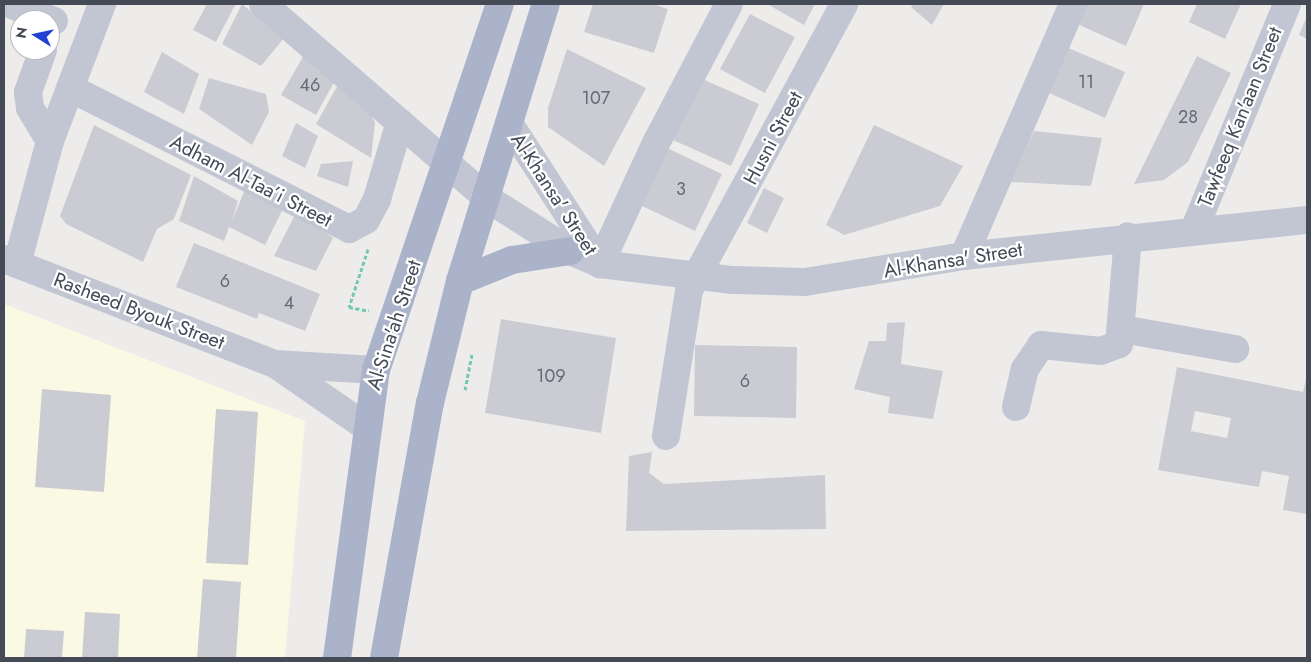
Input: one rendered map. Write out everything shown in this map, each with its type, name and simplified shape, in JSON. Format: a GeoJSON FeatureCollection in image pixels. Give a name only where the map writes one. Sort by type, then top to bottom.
{"type":"FeatureCollection","features":[{"type":"Feature","properties":{"kind":"main road","name":"Al-Sina'ah Street"},"geometry":{"type":"LineString","coordinates":[[337,658],[365,426],[376,370],[500,4]]}},
{"type":"Feature","properties":{"kind":"main road"},"geometry":{"type":"LineString","coordinates":[[384,658],[430,403],[460,281],[488,200],[509,123],[546,4]]}},
{"type":"Feature","properties":{"kind":"main road"},"geometry":{"type":"LineString","coordinates":[[460,281],[512,260],[570,251]]}},
{"type":"Feature","properties":{"kind":"street"},"geometry":{"type":"LineString","coordinates":[[9,4],[27,10]]}},
{"type":"Feature","properties":{"kind":"street"},"geometry":{"type":"LineString","coordinates":[[10,262],[50,141],[102,4]]}},
{"type":"Feature","properties":{"kind":"street","name":"Al-Khansa' Street"},"geometry":{"type":"LineString","coordinates":[[263,4],[488,200],[570,251],[600,264],[700,273],[734,280],[805,282],[964,256],[1128,236],[1307,220]]}},
{"type":"Feature","properties":{"kind":"street"},"geometry":{"type":"LineString","coordinates":[[600,264],[656,143],[729,4]]}},
{"type":"Feature","properties":{"kind":"street","name":"Husni Street"},"geometry":{"type":"LineString","coordinates":[[666,436],[689,290],[700,273],[844,4]]}},
{"type":"Feature","properties":{"kind":"street"},"geometry":{"type":"LineString","coordinates":[[964,256],[1072,4]]}},
{"type":"Feature","properties":{"kind":"street","name":"Tawfeeq Kan'aan Street"},"geometry":{"type":"LineString","coordinates":[[1194,230],[1286,4]]}},
{"type":"Feature","properties":{"kind":"street"},"geometry":{"type":"LineString","coordinates":[[39,60],[28,92],[30,108],[50,141]]}},
{"type":"Feature","properties":{"kind":"street","name":"Adham Al-Taa’i Street"},"geometry":{"type":"LineString","coordinates":[[70,88],[349,229],[366,220],[377,199],[400,122]]}},
{"type":"Feature","properties":{"kind":"street","name":"Al-Khansa' Street"},"geometry":{"type":"LineString","coordinates":[[509,123],[600,264]]}},
{"type":"Feature","properties":{"kind":"street"},"geometry":{"type":"LineString","coordinates":[[1016,407],[1025,369],[1041,345],[1109,350],[1119,344],[1122,329],[1128,236]]}},
{"type":"Feature","properties":{"kind":"street","name":"Rasheed Byouk Street"},"geometry":{"type":"LineString","coordinates":[[10,262],[275,364],[365,426]]}},
{"type":"Feature","properties":{"kind":"street"},"geometry":{"type":"LineString","coordinates":[[1122,329],[1235,349]]}},
{"type":"Feature","properties":{"kind":"street","name":"Rasheed Byouk Street"},"geometry":{"type":"LineString","coordinates":[[275,364],[376,370]]}},
{"type":"Feature","properties":{"kind":"path"},"geometry":{"type":"LineString","coordinates":[[349,307],[369,248]]}},
{"type":"Feature","properties":{"kind":"path"},"geometry":{"type":"LineString","coordinates":[[465,390],[474,342]]}},
{"type":"Feature","properties":{"kind":"shaded area"},"geometry":{"type":"Polygon","coordinates":[[[4,304],[305,421],[285,658],[4,658],[4,304]]]}},
{"type":"Feature","properties":{"kind":"building"},"geometry":{"type":"Polygon","coordinates":[[[207,4],[235,5],[216,42],[193,30],[207,4]]]}},
{"type":"Feature","properties":{"kind":"building"},"geometry":{"type":"Polygon","coordinates":[[[242,4],[284,38],[261,66],[222,44],[242,4]]]}},
{"type":"Feature","properties":{"kind":"building"},"geometry":{"type":"Polygon","coordinates":[[[593,4],[652,4],[668,9],[654,53],[584,32],[593,4]]]}},
{"type":"Feature","properties":{"kind":"building"},"geometry":{"type":"Polygon","coordinates":[[[767,4],[815,4],[804,25],[767,4]]]}},
{"type":"Feature","properties":{"kind":"building"},"geometry":{"type":"Polygon","coordinates":[[[913,4],[944,4],[932,25],[911,7],[913,4]]]}},
{"type":"Feature","properties":{"kind":"building"},"geometry":{"type":"Polygon","coordinates":[[[1084,4],[1144,4],[1126,46],[1075,23],[1084,4]]]}},
{"type":"Feature","properties":{"kind":"building"},"geometry":{"type":"Polygon","coordinates":[[[1197,4],[1241,4],[1225,39],[1189,22],[1197,4]]]}},
{"type":"Feature","properties":{"kind":"building"},"geometry":{"type":"Polygon","coordinates":[[[750,14],[795,37],[765,93],[720,69],[750,14]]]}},
{"type":"Feature","properties":{"kind":"building"},"geometry":{"type":"Polygon","coordinates":[[[1307,16],[1307,39],[1299,35],[1307,16]]]}},
{"type":"Feature","properties":{"kind":"building"},"geometry":{"type":"Polygon","coordinates":[[[1066,47],[1125,72],[1105,118],[1047,92],[1066,47]]]}},
{"type":"Feature","properties":{"kind":"building"},"geometry":{"type":"Polygon","coordinates":[[[567,49],[646,88],[604,166],[548,127],[548,108],[567,49]]]}},
{"type":"Feature","properties":{"kind":"building"},"geometry":{"type":"Polygon","coordinates":[[[162,52],[199,74],[184,114],[144,92],[162,52]]]}},
{"type":"Feature","properties":{"kind":"building"},"geometry":{"type":"Polygon","coordinates":[[[304,55],[338,75],[316,115],[281,95],[304,55]]]}},
{"type":"Feature","properties":{"kind":"building"},"geometry":{"type":"Polygon","coordinates":[[[1197,56],[1231,73],[1188,162],[1164,180],[1134,184],[1197,56]]]}},
{"type":"Feature","properties":{"kind":"building"},"geometry":{"type":"Polygon","coordinates":[[[209,78],[266,94],[269,112],[252,145],[199,109],[209,78]]]}},
{"type":"Feature","properties":{"kind":"building"},"geometry":{"type":"Polygon","coordinates":[[[700,78],[759,104],[731,166],[673,140],[700,78]]]}},
{"type":"Feature","properties":{"kind":"building"},"geometry":{"type":"Polygon","coordinates":[[[339,83],[364,103],[375,122],[371,158],[316,124],[339,83]]]}},
{"type":"Feature","properties":{"kind":"building"},"geometry":{"type":"Polygon","coordinates":[[[296,123],[318,136],[305,168],[282,156],[296,123]]]}},
{"type":"Feature","properties":{"kind":"building"},"geometry":{"type":"Polygon","coordinates":[[[94,125],[191,175],[174,219],[157,229],[143,262],[66,224],[60,216],[94,125]]]}},
{"type":"Feature","properties":{"kind":"building"},"geometry":{"type":"Polygon","coordinates":[[[874,125],[963,166],[940,206],[844,235],[826,225],[874,125]]]}},
{"type":"Feature","properties":{"kind":"building"},"geometry":{"type":"Polygon","coordinates":[[[1034,131],[1102,138],[1091,186],[1010,182],[1034,131]]]}},
{"type":"Feature","properties":{"kind":"building"},"geometry":{"type":"Polygon","coordinates":[[[667,148],[722,174],[695,231],[640,205],[667,148]]]}},
{"type":"Feature","properties":{"kind":"building"},"geometry":{"type":"Polygon","coordinates":[[[353,161],[348,187],[317,176],[321,164],[353,161]]]}},
{"type":"Feature","properties":{"kind":"building"},"geometry":{"type":"Polygon","coordinates":[[[194,176],[238,201],[232,221],[248,182],[286,203],[265,245],[229,227],[224,241],[179,221],[194,176]]]}},
{"type":"Feature","properties":{"kind":"building"},"geometry":{"type":"Polygon","coordinates":[[[764,188],[784,198],[767,233],[747,223],[764,188]]]}},
{"type":"Feature","properties":{"kind":"building"},"geometry":{"type":"Polygon","coordinates":[[[297,211],[333,238],[316,271],[274,256],[297,211]]]}},
{"type":"Feature","properties":{"kind":"building"},"geometry":{"type":"Polygon","coordinates":[[[194,243],[320,294],[305,331],[259,313],[257,319],[176,287],[194,243]]]}},
{"type":"Feature","properties":{"kind":"building"},"geometry":{"type":"Polygon","coordinates":[[[501,319],[616,338],[601,433],[485,413],[501,319]]]}},
{"type":"Feature","properties":{"kind":"building"},"geometry":{"type":"Polygon","coordinates":[[[905,322],[901,364],[943,371],[933,419],[888,413],[890,397],[854,389],[869,341],[886,341],[887,323],[905,322]]]}},
{"type":"Feature","properties":{"kind":"building"},"geometry":{"type":"Polygon","coordinates":[[[695,345],[797,347],[796,418],[694,416],[695,345]]]}},
{"type":"Feature","properties":{"kind":"building"},"geometry":{"type":"Polygon","coordinates":[[[1177,367],[1303,392],[1307,375],[1307,514],[1283,510],[1289,476],[1262,471],[1259,487],[1158,470],[1177,367]],[[1195,411],[1191,431],[1227,438],[1231,418],[1195,411]]]}},
{"type":"Feature","properties":{"kind":"building"},"geometry":{"type":"Polygon","coordinates":[[[42,389],[111,395],[104,492],[35,487],[42,389]]]}},
{"type":"Feature","properties":{"kind":"building"},"geometry":{"type":"Polygon","coordinates":[[[216,409],[258,412],[248,565],[206,563],[216,409]]]}},
{"type":"Feature","properties":{"kind":"building"},"geometry":{"type":"Polygon","coordinates":[[[652,452],[649,473],[664,484],[825,475],[826,529],[626,531],[629,456],[652,452]]]}},
{"type":"Feature","properties":{"kind":"building"},"geometry":{"type":"Polygon","coordinates":[[[203,579],[241,582],[236,658],[197,658],[203,579]]]}},
{"type":"Feature","properties":{"kind":"building"},"geometry":{"type":"Polygon","coordinates":[[[85,612],[120,614],[118,658],[82,658],[85,612]]]}},
{"type":"Feature","properties":{"kind":"building"},"geometry":{"type":"Polygon","coordinates":[[[26,629],[64,631],[62,658],[24,658],[26,629]]]}}]}
